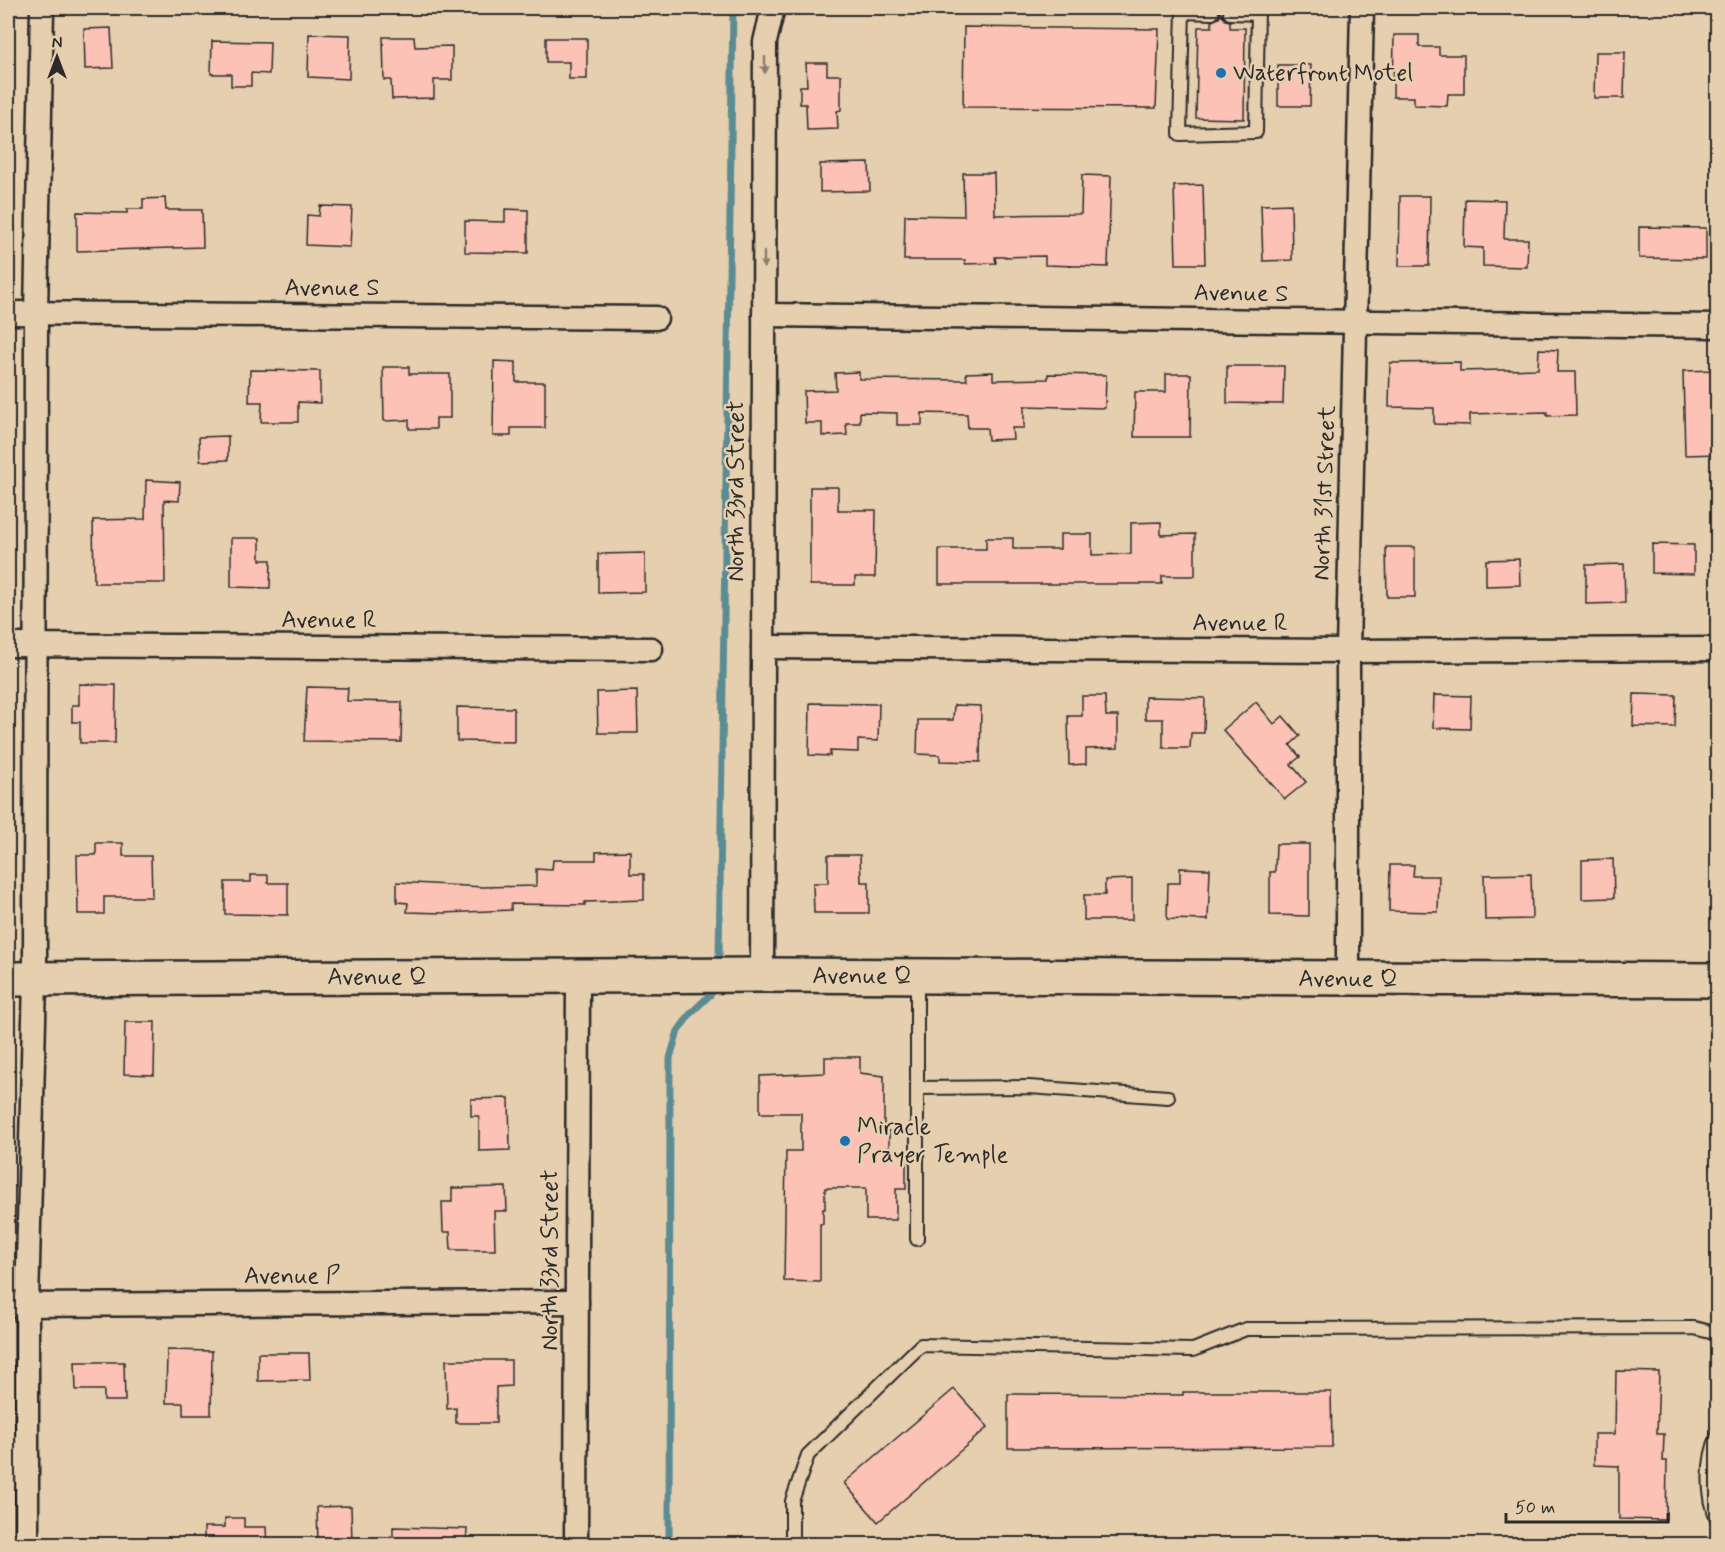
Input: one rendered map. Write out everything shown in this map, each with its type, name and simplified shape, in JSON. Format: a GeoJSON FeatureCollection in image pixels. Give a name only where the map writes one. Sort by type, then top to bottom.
{"type":"FeatureCollection","features":[{"type":"Feature","properties":{"kind":"street"},"geometry":{"type":"LineString","coordinates":[[27,1545],[17,1305],[21,979],[35,645],[36,314],[42,8]]}},
{"type":"Feature","properties":{"kind":"street","name":"North 33rd Street"},"geometry":{"type":"LineString","coordinates":[[762,975],[765,42],[773,8]]}},
{"type":"Feature","properties":{"kind":"street","name":"North 31st Street"},"geometry":{"type":"LineString","coordinates":[[1348,979],[1348,651],[1357,323],[1362,8]]}},
{"type":"Feature","properties":{"kind":"street","name":"Avenue S"},"geometry":{"type":"LineString","coordinates":[[8,314],[656,318]]}},
{"type":"Feature","properties":{"kind":"street","name":"Avenue S"},"geometry":{"type":"LineString","coordinates":[[764,315],[1718,326]]}},
{"type":"Feature","properties":{"kind":"street","name":"Avenue R"},"geometry":{"type":"LineString","coordinates":[[8,645],[651,648]]}},
{"type":"Feature","properties":{"kind":"street","name":"Avenue R"},"geometry":{"type":"LineString","coordinates":[[763,647],[1348,651],[1718,649]]}},
{"type":"Feature","properties":{"kind":"street","name":"Avenue Q"},"geometry":{"type":"LineString","coordinates":[[21,979],[762,975],[1718,980]]}},
{"type":"Feature","properties":{"kind":"street","name":"North 33rd Street"},"geometry":{"type":"LineString","coordinates":[[576,1545],[578,976]]}},
{"type":"Feature","properties":{"kind":"street","name":"Avenue P"},"geometry":{"type":"LineString","coordinates":[[17,1305],[577,1302]]}},
{"type":"Feature","properties":{"kind":"lane"},"geometry":{"type":"LineString","coordinates":[[1212,13],[1183,10],[1180,134],[1256,132],[1258,11],[1230,13]]}},
{"type":"Feature","properties":{"kind":"lane"},"geometry":{"type":"LineString","coordinates":[[917,976],[917,1239]]}},
{"type":"Feature","properties":{"kind":"lane"},"geometry":{"type":"LineString","coordinates":[[917,1088],[1029,1087],[1168,1097]]}},
{"type":"Feature","properties":{"kind":"lane"},"geometry":{"type":"LineString","coordinates":[[792,1545],[792,1501],[808,1455],[921,1344],[1193,1350],[1246,1329],[1694,1328],[1718,1334]]}},
{"type":"Feature","properties":{"kind":"lane"},"geometry":{"type":"LineString","coordinates":[[1718,1435],[1711,1450],[1710,1482],[1712,1502],[1718,1521]]}},
{"type":"Feature","properties":{"kind":"building","name":"Waterfront Motel"},"geometry":{"type":"Polygon","coordinates":[[[1220,11],[1225,20],[1230,21],[1230,28],[1245,28],[1244,119],[1196,118],[1198,27],[1212,27],[1212,21],[1219,18],[1220,11]]]}},
{"type":"Feature","properties":{"kind":"building"},"geometry":{"type":"Polygon","coordinates":[[[964,27],[1159,29],[1156,108],[963,107],[964,27]]]}},
{"type":"Feature","properties":{"kind":"building"},"geometry":{"type":"Polygon","coordinates":[[[111,28],[113,68],[85,69],[84,29],[111,28]]]}},
{"type":"Feature","properties":{"kind":"building"},"geometry":{"type":"Polygon","coordinates":[[[309,34],[350,35],[349,79],[308,77],[309,34]]]}},
{"type":"Feature","properties":{"kind":"building"},"geometry":{"type":"Polygon","coordinates":[[[1394,35],[1419,35],[1419,47],[1439,47],[1439,55],[1464,55],[1464,94],[1448,94],[1447,106],[1414,105],[1414,97],[1393,97],[1394,35]]]}},
{"type":"Feature","properties":{"kind":"building"},"geometry":{"type":"Polygon","coordinates":[[[383,37],[414,37],[415,47],[452,46],[452,80],[434,80],[434,98],[392,99],[391,80],[384,80],[383,37]]]}},
{"type":"Feature","properties":{"kind":"building"},"geometry":{"type":"Polygon","coordinates":[[[546,38],[587,38],[587,79],[569,79],[569,62],[546,62],[546,38]]]}},
{"type":"Feature","properties":{"kind":"building"},"geometry":{"type":"Polygon","coordinates":[[[212,41],[270,42],[269,74],[251,73],[251,86],[231,86],[231,74],[211,74],[212,41]]]}},
{"type":"Feature","properties":{"kind":"building"},"geometry":{"type":"Polygon","coordinates":[[[1595,52],[1625,52],[1624,98],[1594,98],[1595,52]]]}},
{"type":"Feature","properties":{"kind":"building"},"geometry":{"type":"Polygon","coordinates":[[[806,63],[827,63],[827,75],[841,75],[841,110],[837,111],[838,129],[807,130],[806,104],[800,104],[800,86],[807,86],[806,63]]]}},
{"type":"Feature","properties":{"kind":"building"},"geometry":{"type":"Polygon","coordinates":[[[1278,65],[1311,65],[1310,106],[1278,106],[1278,65]]]}},
{"type":"Feature","properties":{"kind":"building"},"geometry":{"type":"Polygon","coordinates":[[[869,163],[870,191],[820,192],[820,164],[869,163]]]}},
{"type":"Feature","properties":{"kind":"building"},"geometry":{"type":"Polygon","coordinates":[[[963,173],[994,173],[995,215],[1081,214],[1082,175],[1111,176],[1108,267],[1045,265],[1045,256],[995,257],[996,263],[965,264],[965,260],[904,260],[905,215],[964,216],[963,173]]]}},
{"type":"Feature","properties":{"kind":"building"},"geometry":{"type":"Polygon","coordinates":[[[1203,185],[1205,264],[1176,264],[1174,186],[1203,185]]]}},
{"type":"Feature","properties":{"kind":"building"},"geometry":{"type":"Polygon","coordinates":[[[1400,196],[1430,196],[1429,266],[1399,266],[1400,196]]]}},
{"type":"Feature","properties":{"kind":"building"},"geometry":{"type":"Polygon","coordinates":[[[165,198],[166,210],[202,210],[203,247],[77,251],[77,212],[127,213],[127,209],[143,209],[143,199],[165,198]]]}},
{"type":"Feature","properties":{"kind":"building"},"geometry":{"type":"Polygon","coordinates":[[[1465,199],[1505,200],[1504,239],[1528,239],[1527,267],[1483,266],[1483,248],[1464,247],[1465,199]]]}},
{"type":"Feature","properties":{"kind":"building"},"geometry":{"type":"Polygon","coordinates":[[[1291,204],[1292,260],[1263,261],[1261,205],[1291,204]]]}},
{"type":"Feature","properties":{"kind":"building"},"geometry":{"type":"Polygon","coordinates":[[[320,206],[352,207],[350,247],[306,245],[307,215],[319,216],[320,206]]]}},
{"type":"Feature","properties":{"kind":"building"},"geometry":{"type":"Polygon","coordinates":[[[505,209],[528,210],[528,253],[465,252],[465,221],[505,222],[505,209]]]}},
{"type":"Feature","properties":{"kind":"building"},"geometry":{"type":"Polygon","coordinates":[[[1639,227],[1706,228],[1706,259],[1639,258],[1639,227]]]}},
{"type":"Feature","properties":{"kind":"building"},"geometry":{"type":"Polygon","coordinates":[[[1539,349],[1558,350],[1557,372],[1575,372],[1576,415],[1547,416],[1547,412],[1470,414],[1470,425],[1434,424],[1434,408],[1389,407],[1390,363],[1460,362],[1460,371],[1538,369],[1539,349]]]}},
{"type":"Feature","properties":{"kind":"building"},"geometry":{"type":"Polygon","coordinates":[[[494,361],[516,362],[516,382],[545,382],[545,428],[511,428],[511,436],[493,436],[494,361]]]}},
{"type":"Feature","properties":{"kind":"building"},"geometry":{"type":"Polygon","coordinates":[[[1227,366],[1284,366],[1283,404],[1227,403],[1227,366]]]}},
{"type":"Feature","properties":{"kind":"building"},"geometry":{"type":"Polygon","coordinates":[[[383,367],[409,367],[409,374],[450,374],[450,418],[436,418],[436,429],[409,429],[409,420],[384,421],[383,367]]]}},
{"type":"Feature","properties":{"kind":"building"},"geometry":{"type":"Polygon","coordinates":[[[250,370],[320,371],[320,403],[298,402],[298,422],[261,422],[262,402],[249,402],[250,370]]]}},
{"type":"Feature","properties":{"kind":"building"},"geometry":{"type":"Polygon","coordinates":[[[1718,370],[1718,454],[1685,455],[1683,371],[1718,370]]]}},
{"type":"Feature","properties":{"kind":"building"},"geometry":{"type":"Polygon","coordinates":[[[859,372],[859,379],[967,380],[966,373],[993,372],[993,380],[1048,379],[1048,374],[1106,375],[1105,408],[1024,406],[1024,428],[1012,428],[1013,439],[988,440],[987,428],[968,428],[967,414],[922,413],[922,425],[897,425],[897,413],[860,412],[860,423],[846,423],[847,435],[822,436],[822,423],[805,423],[804,391],[836,390],[835,373],[859,372]]]}},
{"type":"Feature","properties":{"kind":"building"},"geometry":{"type":"Polygon","coordinates":[[[1166,374],[1191,374],[1190,437],[1134,437],[1135,392],[1166,392],[1166,374]]]}},
{"type":"Feature","properties":{"kind":"building"},"geometry":{"type":"Polygon","coordinates":[[[228,436],[228,460],[200,461],[199,437],[228,436]]]}},
{"type":"Feature","properties":{"kind":"building"},"geometry":{"type":"Polygon","coordinates":[[[146,480],[180,482],[179,501],[164,500],[165,583],[94,583],[93,520],[145,519],[146,480]]]}},
{"type":"Feature","properties":{"kind":"building"},"geometry":{"type":"Polygon","coordinates":[[[810,487],[838,487],[838,510],[876,510],[875,577],[855,577],[855,585],[810,585],[810,487]]]}},
{"type":"Feature","properties":{"kind":"building"},"geometry":{"type":"Polygon","coordinates":[[[1161,522],[1161,535],[1195,534],[1195,576],[1162,576],[1162,584],[939,584],[939,549],[986,549],[986,538],[1013,538],[1013,549],[1060,549],[1060,534],[1092,534],[1092,555],[1131,554],[1131,523],[1161,522]]]}},
{"type":"Feature","properties":{"kind":"building"},"geometry":{"type":"Polygon","coordinates":[[[231,538],[260,538],[260,560],[271,560],[270,588],[231,587],[231,538]]]}},
{"type":"Feature","properties":{"kind":"building"},"geometry":{"type":"Polygon","coordinates":[[[1652,544],[1694,545],[1694,574],[1652,573],[1652,544]]]}},
{"type":"Feature","properties":{"kind":"building"},"geometry":{"type":"Polygon","coordinates":[[[1386,547],[1415,547],[1415,597],[1387,597],[1386,547]]]}},
{"type":"Feature","properties":{"kind":"building"},"geometry":{"type":"Polygon","coordinates":[[[645,553],[645,592],[598,593],[598,554],[645,553]]]}},
{"type":"Feature","properties":{"kind":"building"},"geometry":{"type":"Polygon","coordinates":[[[1519,559],[1520,585],[1486,586],[1486,560],[1519,559]]]}},
{"type":"Feature","properties":{"kind":"building"},"geometry":{"type":"Polygon","coordinates":[[[1624,564],[1625,603],[1586,604],[1586,565],[1624,564]]]}},
{"type":"Feature","properties":{"kind":"building"},"geometry":{"type":"Polygon","coordinates":[[[79,684],[116,685],[115,743],[80,743],[80,722],[72,722],[72,705],[79,705],[79,684]]]}},
{"type":"Feature","properties":{"kind":"building"},"geometry":{"type":"Polygon","coordinates":[[[307,687],[348,688],[347,701],[402,702],[401,742],[304,741],[307,687]]]}},
{"type":"Feature","properties":{"kind":"building"},"geometry":{"type":"Polygon","coordinates":[[[637,691],[638,733],[598,733],[597,692],[637,691]]]}},
{"type":"Feature","properties":{"kind":"building"},"geometry":{"type":"Polygon","coordinates":[[[1634,694],[1676,695],[1675,727],[1633,726],[1634,694]]]}},
{"type":"Feature","properties":{"kind":"building"},"geometry":{"type":"Polygon","coordinates":[[[1434,695],[1471,696],[1470,729],[1433,728],[1434,695]]]}},
{"type":"Feature","properties":{"kind":"building"},"geometry":{"type":"Polygon","coordinates":[[[1082,696],[1105,696],[1106,716],[1118,716],[1118,748],[1086,749],[1086,764],[1069,765],[1068,716],[1082,716],[1082,696]]]}},
{"type":"Feature","properties":{"kind":"building"},"geometry":{"type":"Polygon","coordinates":[[[1145,697],[1205,698],[1204,733],[1191,733],[1190,748],[1163,748],[1163,719],[1145,719],[1145,697]]]}},
{"type":"Feature","properties":{"kind":"building"},"geometry":{"type":"Polygon","coordinates":[[[1256,702],[1274,724],[1283,716],[1300,736],[1290,745],[1300,757],[1291,764],[1306,782],[1285,799],[1223,730],[1256,702]]]}},
{"type":"Feature","properties":{"kind":"building"},"geometry":{"type":"Polygon","coordinates":[[[810,703],[879,704],[878,741],[858,740],[858,752],[830,751],[830,756],[809,755],[810,703]]]}},
{"type":"Feature","properties":{"kind":"building"},"geometry":{"type":"Polygon","coordinates":[[[954,705],[981,706],[980,762],[940,761],[940,755],[917,754],[918,720],[953,720],[954,705]]]}},
{"type":"Feature","properties":{"kind":"building"},"geometry":{"type":"Polygon","coordinates":[[[457,707],[514,708],[514,742],[457,741],[457,707]]]}},
{"type":"Feature","properties":{"kind":"building"},"geometry":{"type":"Polygon","coordinates":[[[96,843],[123,843],[123,856],[151,856],[152,897],[104,897],[104,914],[78,914],[77,855],[96,855],[96,843]]]}},
{"type":"Feature","properties":{"kind":"building"},"geometry":{"type":"Polygon","coordinates":[[[1276,844],[1309,844],[1309,916],[1270,915],[1270,872],[1275,872],[1276,844]]]}},
{"type":"Feature","properties":{"kind":"building"},"geometry":{"type":"Polygon","coordinates":[[[630,851],[630,874],[644,874],[644,900],[585,902],[585,905],[511,904],[511,910],[443,913],[407,912],[408,903],[397,902],[397,882],[483,887],[536,886],[536,869],[552,870],[553,860],[596,860],[596,852],[630,851]]]}},
{"type":"Feature","properties":{"kind":"building"},"geometry":{"type":"Polygon","coordinates":[[[828,855],[860,855],[861,882],[869,882],[869,913],[814,913],[813,883],[828,883],[828,855]]]}},
{"type":"Feature","properties":{"kind":"building"},"geometry":{"type":"Polygon","coordinates":[[[1613,859],[1614,898],[1582,899],[1582,860],[1613,859]]]}},
{"type":"Feature","properties":{"kind":"building"},"geometry":{"type":"Polygon","coordinates":[[[1390,865],[1414,865],[1413,876],[1439,876],[1438,912],[1389,911],[1390,865]]]}},
{"type":"Feature","properties":{"kind":"building"},"geometry":{"type":"Polygon","coordinates":[[[1180,868],[1210,869],[1208,920],[1167,919],[1168,883],[1180,883],[1180,868]]]}},
{"type":"Feature","properties":{"kind":"building"},"geometry":{"type":"Polygon","coordinates":[[[1531,874],[1532,919],[1485,920],[1484,875],[1531,874]]]}},
{"type":"Feature","properties":{"kind":"building"},"geometry":{"type":"Polygon","coordinates":[[[251,875],[268,875],[268,883],[288,883],[288,915],[225,914],[225,882],[251,882],[251,875]]]}},
{"type":"Feature","properties":{"kind":"building"},"geometry":{"type":"Polygon","coordinates":[[[1132,879],[1132,920],[1084,920],[1084,895],[1105,895],[1105,880],[1132,879]]]}},
{"type":"Feature","properties":{"kind":"building"},"geometry":{"type":"Polygon","coordinates":[[[125,1022],[155,1022],[154,1075],[124,1074],[125,1022]]]}},
{"type":"Feature","properties":{"kind":"building","name":"Miracle Prayer Temple"},"geometry":{"type":"Polygon","coordinates":[[[825,1057],[860,1057],[860,1073],[884,1076],[884,1131],[889,1131],[889,1152],[906,1152],[906,1189],[896,1189],[896,1220],[866,1220],[866,1188],[825,1188],[823,1224],[820,1224],[820,1282],[784,1281],[786,1151],[801,1151],[801,1113],[760,1113],[760,1076],[825,1073],[825,1057]]]}},
{"type":"Feature","properties":{"kind":"building"},"geometry":{"type":"Polygon","coordinates":[[[509,1098],[510,1150],[479,1151],[479,1116],[471,1116],[471,1099],[509,1098]]]}},
{"type":"Feature","properties":{"kind":"building"},"geometry":{"type":"Polygon","coordinates":[[[506,1187],[507,1211],[494,1211],[495,1250],[451,1250],[450,1232],[443,1232],[442,1202],[452,1202],[452,1188],[506,1187]]]}},
{"type":"Feature","properties":{"kind":"building"},"geometry":{"type":"Polygon","coordinates":[[[167,1350],[212,1351],[211,1415],[183,1415],[183,1403],[166,1403],[167,1350]]]}},
{"type":"Feature","properties":{"kind":"building"},"geometry":{"type":"Polygon","coordinates":[[[258,1353],[309,1353],[310,1380],[258,1381],[258,1353]]]}},
{"type":"Feature","properties":{"kind":"building"},"geometry":{"type":"Polygon","coordinates":[[[446,1360],[511,1360],[511,1386],[496,1387],[496,1423],[456,1423],[456,1408],[447,1409],[446,1360]]]}},
{"type":"Feature","properties":{"kind":"building"},"geometry":{"type":"Polygon","coordinates":[[[75,1362],[124,1362],[125,1401],[104,1401],[104,1390],[76,1390],[75,1362]]]}},
{"type":"Feature","properties":{"kind":"building"},"geometry":{"type":"Polygon","coordinates":[[[1616,1371],[1659,1372],[1657,1434],[1664,1434],[1663,1461],[1667,1461],[1666,1520],[1619,1519],[1619,1466],[1594,1465],[1594,1434],[1615,1434],[1616,1371]]]}},
{"type":"Feature","properties":{"kind":"building"},"geometry":{"type":"Polygon","coordinates":[[[954,1389],[988,1427],[878,1522],[844,1483],[954,1389]]]}},
{"type":"Feature","properties":{"kind":"building"},"geometry":{"type":"Polygon","coordinates":[[[1183,1392],[1331,1392],[1332,1447],[1008,1448],[1008,1394],[1183,1395],[1183,1392]]]}},
{"type":"Feature","properties":{"kind":"building"},"geometry":{"type":"Polygon","coordinates":[[[351,1506],[352,1545],[318,1545],[317,1507],[351,1506]]]}},
{"type":"Feature","properties":{"kind":"building"},"geometry":{"type":"Polygon","coordinates":[[[225,1518],[244,1518],[244,1527],[266,1527],[267,1545],[204,1545],[204,1527],[225,1527],[225,1518]]]}},
{"type":"Feature","properties":{"kind":"building"},"geometry":{"type":"Polygon","coordinates":[[[393,1527],[467,1529],[466,1545],[393,1545],[393,1527]]]}},
{"type":"Feature","properties":{"kind":"waterway"},"geometry":{"type":"LineString","coordinates":[[719,956],[733,8]]}},
{"type":"Feature","properties":{"kind":"waterway"},"geometry":{"type":"LineString","coordinates":[[669,1544],[670,1058],[678,1031],[691,1013],[711,994]]}},
{"type":"Feature","properties":{"kind":"place","name":"Waterfront Motel"},"geometry":{"type":"Point","coordinates":[1221,73]}},
{"type":"Feature","properties":{"kind":"place","name":"Miracle Prayer Temple"},"geometry":{"type":"Point","coordinates":[845,1141]}}]}
